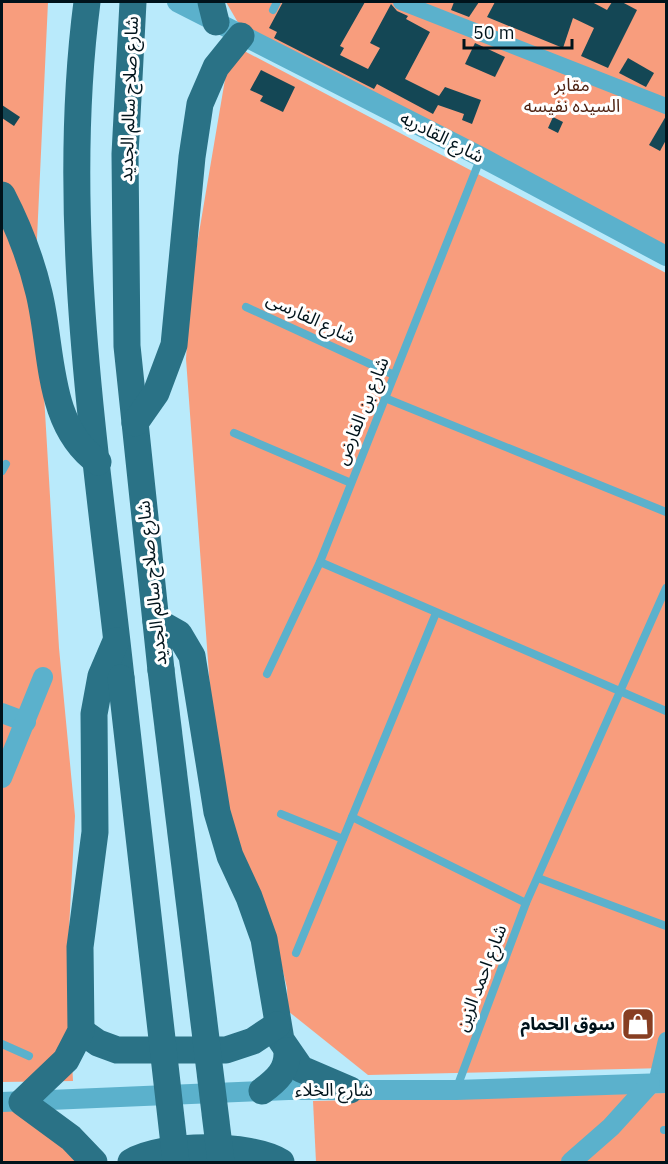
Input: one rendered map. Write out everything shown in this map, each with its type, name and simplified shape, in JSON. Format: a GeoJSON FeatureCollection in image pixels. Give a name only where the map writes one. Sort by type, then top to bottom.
{"type":"FeatureCollection","features":[{"type":"Feature","properties":{"kind":"highway"},"geometry":{"type":"LineString","coordinates":[[87,2],[82,35],[79,145],[81,262],[86,350],[176,1162]]}},
{"type":"Feature","properties":{"kind":"highway","name":"شارع صلاح سالم الجديد"},"geometry":{"type":"LineString","coordinates":[[133,2],[125,146],[127,346],[156,621],[221,1162]]}},
{"type":"Feature","properties":{"kind":"highway"},"geometry":{"type":"LineString","coordinates":[[135,423],[156,393],[174,345],[191,167],[200,104],[216,67],[241,36]]}},
{"type":"Feature","properties":{"kind":"highway"},"geometry":{"type":"LineString","coordinates":[[2,195],[25,247],[39,294],[64,420],[77,444],[98,462]]}},
{"type":"Feature","properties":{"kind":"highway"},"geometry":{"type":"LineString","coordinates":[[156,621],[179,634],[192,656],[217,812],[230,856],[249,897],[264,939],[273,981],[277,1024],[287,1051],[301,1069],[350,1090]]}},
{"type":"Feature","properties":{"kind":"highway"},"geometry":{"type":"LineString","coordinates":[[94,1162],[71,1138],[12,1102],[66,1060],[81,1031],[80,947],[95,832],[94,714],[101,676],[117,639]]}},
{"type":"Feature","properties":{"kind":"highway"},"geometry":{"type":"LineString","coordinates":[[81,1031],[98,1043],[117,1050],[226,1050],[253,1041],[277,1024]]}},
{"type":"Feature","properties":{"kind":"highway"},"geometry":{"type":"LineString","coordinates":[[262,1091],[276,1081],[284,1071],[287,1051]]}},
{"type":"Feature","properties":{"kind":"highway"},"geometry":{"type":"LineString","coordinates":[[131,1162],[166,1150],[239,1149],[260,1152],[281,1162]]}},
{"type":"Feature","properties":{"kind":"street","name":"شارع القادريه"},"geometry":{"type":"LineString","coordinates":[[177,2],[213,12],[241,36],[481,157],[666,256]]}},
{"type":"Feature","properties":{"kind":"street"},"geometry":{"type":"LineString","coordinates":[[401,2],[666,106]]}},
{"type":"Feature","properties":{"kind":"street"},"geometry":{"type":"LineString","coordinates":[[2,778],[43,677]]}},
{"type":"Feature","properties":{"kind":"street"},"geometry":{"type":"LineString","coordinates":[[2,713],[26,722]]}},
{"type":"Feature","properties":{"kind":"street"},"geometry":{"type":"LineString","coordinates":[[571,1162],[658,1083],[666,1040]]}},
{"type":"Feature","properties":{"kind":"street","name":"شارع الخلاء"},"geometry":{"type":"LineString","coordinates":[[12,1102],[262,1091],[456,1090],[658,1083]]}},
{"type":"Feature","properties":{"kind":"lane","name":"شارع بن الفارض"},"geometry":{"type":"LineString","coordinates":[[267,674],[320,562],[481,157]]}},
{"type":"Feature","properties":{"kind":"lane","name":"شارع الفارسى"},"geometry":{"type":"LineString","coordinates":[[246,307],[394,375]]}},
{"type":"Feature","properties":{"kind":"lane"},"geometry":{"type":"LineString","coordinates":[[385,398],[666,512]]}},
{"type":"Feature","properties":{"kind":"lane"},"geometry":{"type":"LineString","coordinates":[[234,432],[351,483]]}},
{"type":"Feature","properties":{"kind":"lane"},"geometry":{"type":"LineString","coordinates":[[320,562],[666,711]]}},
{"type":"Feature","properties":{"kind":"lane","name":"شارع احمد الزين"},"geometry":{"type":"LineString","coordinates":[[456,1090],[526,903],[666,588]]}},
{"type":"Feature","properties":{"kind":"lane"},"geometry":{"type":"LineString","coordinates":[[296,953],[436,613]]}},
{"type":"Feature","properties":{"kind":"lane"},"geometry":{"type":"LineString","coordinates":[[281,814],[343,839]]}},
{"type":"Feature","properties":{"kind":"lane"},"geometry":{"type":"LineString","coordinates":[[352,817],[526,903]]}},
{"type":"Feature","properties":{"kind":"lane"},"geometry":{"type":"LineString","coordinates":[[538,878],[666,926]]}},
{"type":"Feature","properties":{"kind":"lane"},"geometry":{"type":"LineString","coordinates":[[2,1044],[29,1056]]}},
{"type":"Feature","properties":{"kind":"green space"},"geometry":{"type":"Polygon","coordinates":[[[2,2],[48,2],[36,260],[59,648],[75,816],[67,967],[73,1081],[2,1082],[2,2]]]}},
{"type":"Feature","properties":{"kind":"green space","name":"مقابر السيده نفيسه"},"geometry":{"type":"Polygon","coordinates":[[[226,2],[666,2],[666,247],[240,26],[226,2]]]}},
{"type":"Feature","properties":{"kind":"green space"},"geometry":{"type":"Polygon","coordinates":[[[231,44],[666,273],[666,1068],[368,1075],[288,1011],[287,988],[280,959],[236,847],[214,743],[186,359],[191,280],[231,44]]]}},
{"type":"Feature","properties":{"kind":"green space"},"geometry":{"type":"Polygon","coordinates":[[[666,1093],[666,1162],[316,1162],[313,1101],[666,1093]]]}},
{"type":"Feature","properties":{"kind":"green space"},"geometry":{"type":"Polygon","coordinates":[[[53,1107],[85,1162],[2,1162],[2,1109],[53,1107]]]}},
{"type":"Feature","properties":{"kind":"building"},"geometry":{"type":"Polygon","coordinates":[[[283,2],[365,2],[340,46],[344,48],[340,55],[368,69],[380,48],[370,43],[391,4],[397,11],[408,16],[406,19],[430,32],[405,79],[439,96],[445,87],[481,100],[472,124],[462,120],[464,114],[438,105],[433,114],[377,84],[374,89],[274,38],[277,32],[269,28],[283,2]]]}},
{"type":"Feature","properties":{"kind":"building"},"geometry":{"type":"Polygon","coordinates":[[[454,2],[479,2],[469,17],[451,10],[454,2]]]}},
{"type":"Feature","properties":{"kind":"building"},"geometry":{"type":"Polygon","coordinates":[[[495,2],[592,2],[607,10],[612,2],[622,2],[637,10],[608,68],[581,56],[594,28],[573,18],[563,48],[487,17],[495,2]]]}},
{"type":"Feature","properties":{"kind":"building"},"geometry":{"type":"Polygon","coordinates":[[[475,43],[505,57],[495,77],[465,64],[475,43]]]}},
{"type":"Feature","properties":{"kind":"building"},"geometry":{"type":"Polygon","coordinates":[[[628,58],[654,73],[646,87],[619,73],[628,58]]]}},
{"type":"Feature","properties":{"kind":"building"},"geometry":{"type":"Polygon","coordinates":[[[261,70],[295,87],[283,112],[260,101],[263,96],[250,90],[261,70]]]}},
{"type":"Feature","properties":{"kind":"building"},"geometry":{"type":"Polygon","coordinates":[[[2,105],[20,117],[14,126],[2,118],[2,105]]]}},
{"type":"Feature","properties":{"kind":"building"},"geometry":{"type":"Polygon","coordinates":[[[666,116],[666,140],[660,151],[649,145],[666,116]]]}},
{"type":"Feature","properties":{"kind":"building"},"geometry":{"type":"Polygon","coordinates":[[[553,117],[563,122],[558,133],[548,128],[553,117]]]}},
{"type":"Feature","properties":{"kind":"place","name":"سوق الحمام"},"geometry":{"type":"Point","coordinates":[638,1024]}}]}
